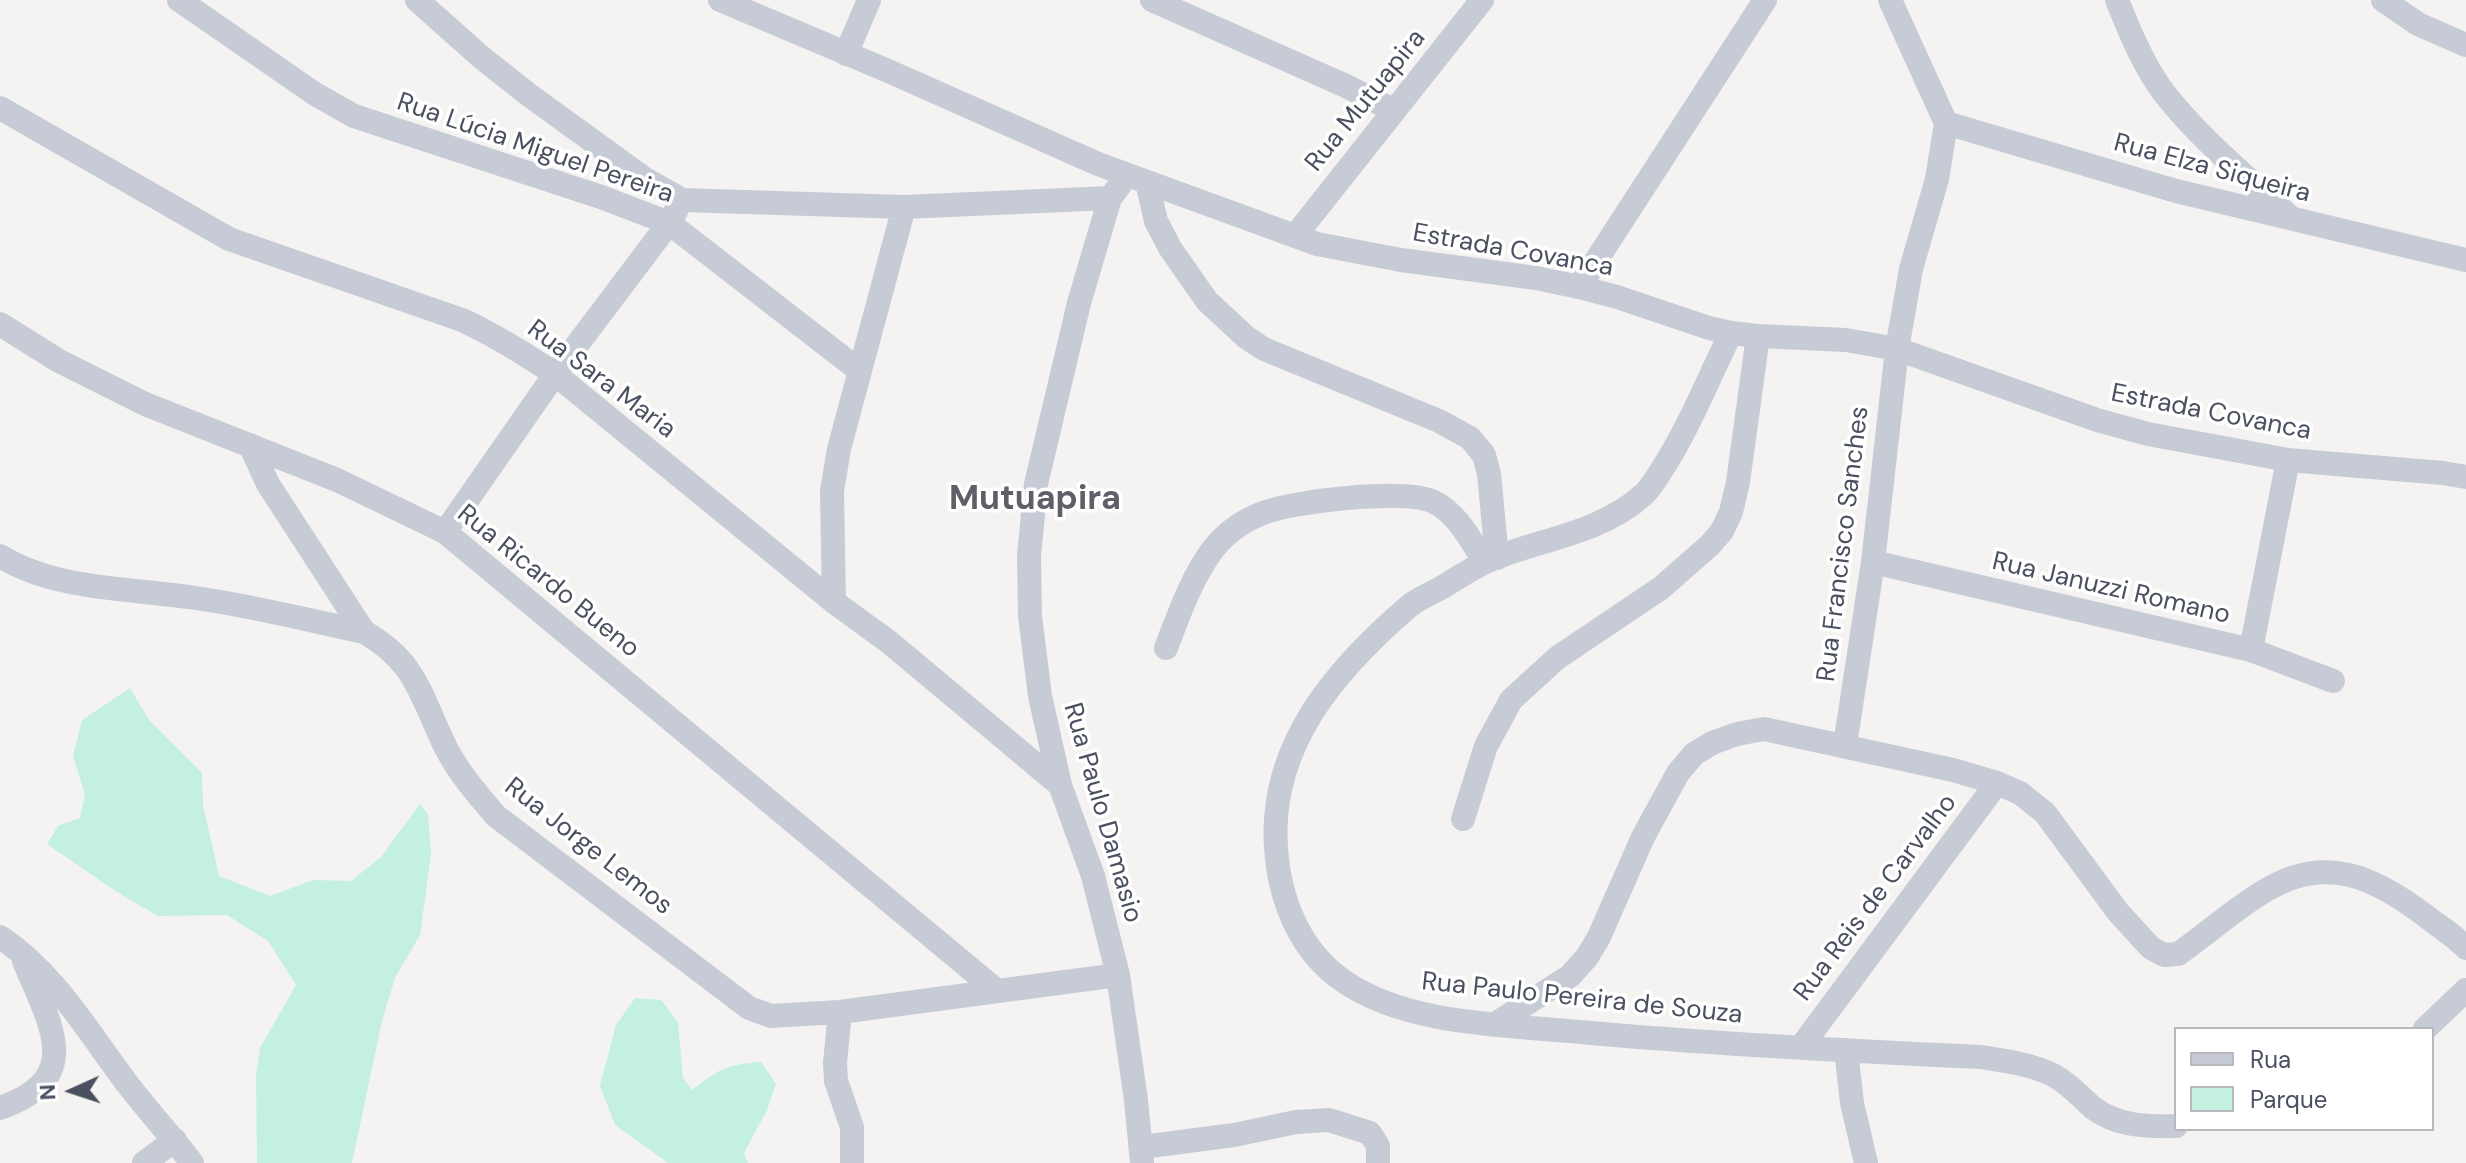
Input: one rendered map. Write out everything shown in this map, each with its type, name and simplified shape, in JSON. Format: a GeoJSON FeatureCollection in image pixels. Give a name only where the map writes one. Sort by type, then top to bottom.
{"type":"FeatureCollection","features":[{"type":"Feature","properties":{"kind":"street","name":"Rua Lúcia Miguel Pereira"},"geometry":{"type":"LineString","coordinates":[[179,0],[315,94],[354,116],[601,197],[669,223],[860,371]]}},
{"type":"Feature","properties":{"kind":"street"},"geometry":{"type":"LineString","coordinates":[[417,0],[529,95],[645,179],[682,200],[904,207],[1110,198],[1137,179],[1170,248],[1207,301],[1247,338],[1264,349],[1439,421],[1470,438],[1484,455],[1489,474],[1491,560]]}},
{"type":"Feature","properties":{"kind":"street","name":"Estrada Covanca"},"geometry":{"type":"LineString","coordinates":[[720,0],[1137,179],[1317,244],[1579,287],[1731,333],[1846,340],[1897,349],[2135,431],[2288,460],[2466,477]]}},
{"type":"Feature","properties":{"kind":"street"},"geometry":{"type":"LineString","coordinates":[[846,54],[869,0]]}},
{"type":"Feature","properties":{"kind":"street"},"geometry":{"type":"LineString","coordinates":[[1152,0],[1393,110]]}},
{"type":"Feature","properties":{"kind":"street","name":"Rua Mutuapira"},"geometry":{"type":"LineString","coordinates":[[1295,236],[1482,0]]}},
{"type":"Feature","properties":{"kind":"street"},"geometry":{"type":"LineString","coordinates":[[1579,287],[1765,0]]}},
{"type":"Feature","properties":{"kind":"street"},"geometry":{"type":"LineString","coordinates":[[1890,0],[1946,123]]}},
{"type":"Feature","properties":{"kind":"street"},"geometry":{"type":"LineString","coordinates":[[2117,0],[2133,41],[2164,92],[2219,151],[2293,219]]}},
{"type":"Feature","properties":{"kind":"street"},"geometry":{"type":"LineString","coordinates":[[2383,0],[2418,24],[2466,45]]}},
{"type":"Feature","properties":{"kind":"street","name":"Rua Sara Maria"},"geometry":{"type":"LineString","coordinates":[[0,108],[229,239],[462,320],[496,336],[555,374],[834,602],[889,642],[1060,785]]}},
{"type":"Feature","properties":{"kind":"street","name":"Rua Elza Siqueira"},"geometry":{"type":"LineString","coordinates":[[1946,123],[2176,191],[2466,260]]}},
{"type":"Feature","properties":{"kind":"street","name":"Rua Francisco Sanches"},"geometry":{"type":"LineString","coordinates":[[1845,745],[1873,562],[1897,349],[1911,269],[1937,179],[1946,123]]}},
{"type":"Feature","properties":{"kind":"street","name":"Rua Paulo Damasio"},"geometry":{"type":"LineString","coordinates":[[1110,198],[1079,303],[1040,470],[1029,556],[1030,616],[1040,696],[1060,785],[1093,876],[1118,975],[1142,1155]]}},
{"type":"Feature","properties":{"kind":"street"},"geometry":{"type":"LineString","coordinates":[[445,532],[555,374],[669,223],[682,200]]}},
{"type":"Feature","properties":{"kind":"street"},"geometry":{"type":"LineString","coordinates":[[834,602],[832,491],[839,449],[904,207]]}},
{"type":"Feature","properties":{"kind":"street","name":"Rua Ricardo Bueno"},"geometry":{"type":"LineString","coordinates":[[0,324],[59,361],[145,404],[337,480],[445,532],[996,990]]}},
{"type":"Feature","properties":{"kind":"street","name":"Rua Paulo Pereira de Souza"},"geometry":{"type":"LineString","coordinates":[[1731,333],[1676,447],[1646,494],[1588,527],[1491,560],[1411,604],[1324,693],[1295,738],[1278,790],[1275,832],[1277,873],[1294,926],[1314,955],[1341,980],[1376,999],[1413,1012],[1495,1024],[1652,1038],[1981,1057],[2028,1065],[2056,1076],[2095,1109],[2115,1119],[2135,1125],[2174,1126]]}},
{"type":"Feature","properties":{"kind":"street"},"geometry":{"type":"LineString","coordinates":[[1463,819],[1486,746],[1511,700],[1557,658],[1661,588],[1722,531],[1731,512],[1738,482],[1758,336]]}},
{"type":"Feature","properties":{"kind":"street"},"geometry":{"type":"LineString","coordinates":[[250,445],[268,484],[364,632]]}},
{"type":"Feature","properties":{"kind":"street"},"geometry":{"type":"LineString","coordinates":[[2251,650],[2288,460]]}},
{"type":"Feature","properties":{"kind":"street"},"geometry":{"type":"LineString","coordinates":[[1166,648],[1189,590],[1219,542],[1238,525],[1265,512],[1317,501],[1418,497],[1435,503],[1456,519],[1491,560]]}},
{"type":"Feature","properties":{"kind":"street","name":"Rua Jorge Lemos"},"geometry":{"type":"LineString","coordinates":[[0,556],[27,570],[85,584],[231,603],[364,632],[383,643],[399,656],[419,686],[445,746],[463,777],[496,816],[749,1008],[771,1016],[840,1012],[1118,975]]}},
{"type":"Feature","properties":{"kind":"street","name":"Rua Januzzi Romano"},"geometry":{"type":"LineString","coordinates":[[1873,562],[2251,650],[2333,681]]}},
{"type":"Feature","properties":{"kind":"street"},"geometry":{"type":"LineString","coordinates":[[1495,1024],[1570,976],[1587,957],[1599,937],[1643,837],[1678,773],[1694,754],[1712,743],[1764,729],[1953,770],[2020,793],[2045,813],[2118,912],[2151,948],[2164,955],[2178,954],[2265,890],[2295,877],[2341,872],[2369,879],[2397,894],[2466,948]]}},
{"type":"Feature","properties":{"kind":"street","name":"Rua Reis de Carvalho"},"geometry":{"type":"LineString","coordinates":[[1801,1047],[1997,783]]}},
{"type":"Feature","properties":{"kind":"street"},"geometry":{"type":"LineString","coordinates":[[0,1108],[21,1101],[40,1088],[52,1070],[56,1046],[10,943]]}},
{"type":"Feature","properties":{"kind":"street"},"geometry":{"type":"LineString","coordinates":[[10,943],[57,989],[192,1163]]}},
{"type":"Feature","properties":{"kind":"street"},"geometry":{"type":"LineString","coordinates":[[2427,1027],[2466,990]]}},
{"type":"Feature","properties":{"kind":"street"},"geometry":{"type":"LineString","coordinates":[[840,1012],[836,1081],[852,1127],[852,1163]]}},
{"type":"Feature","properties":{"kind":"street"},"geometry":{"type":"LineString","coordinates":[[1846,1050],[1852,1103],[1866,1163]]}},
{"type":"Feature","properties":{"kind":"street"},"geometry":{"type":"LineString","coordinates":[[1142,1155],[1296,1122],[1329,1120],[1370,1133],[1378,1146],[1378,1163]]}},
{"type":"Feature","properties":{"kind":"street"},"geometry":{"type":"LineString","coordinates":[[144,1163],[175,1140]]}},
{"type":"Feature","properties":{"kind":"green space"},"geometry":{"type":"Polygon","coordinates":[[[130,688],[149,720],[202,773],[203,805],[219,876],[270,896],[313,880],[351,881],[381,857],[420,804],[428,814],[431,854],[420,935],[395,978],[382,1021],[352,1163],[257,1163],[256,1076],[260,1048],[296,985],[268,941],[227,915],[158,916],[47,844],[58,826],[80,818],[85,794],[73,756],[82,720],[130,688]]]}},
{"type":"Feature","properties":{"kind":"green space"},"geometry":{"type":"Polygon","coordinates":[[[635,998],[661,1000],[678,1022],[683,1078],[692,1090],[724,1069],[761,1062],[776,1084],[767,1110],[744,1153],[748,1163],[668,1163],[615,1125],[600,1086],[616,1025],[635,998]]]}},
{"type":"Feature","properties":{"kind":"district","name":"Mutuapira"},"geometry":{"type":"Point","coordinates":[1035,500]}}]}
